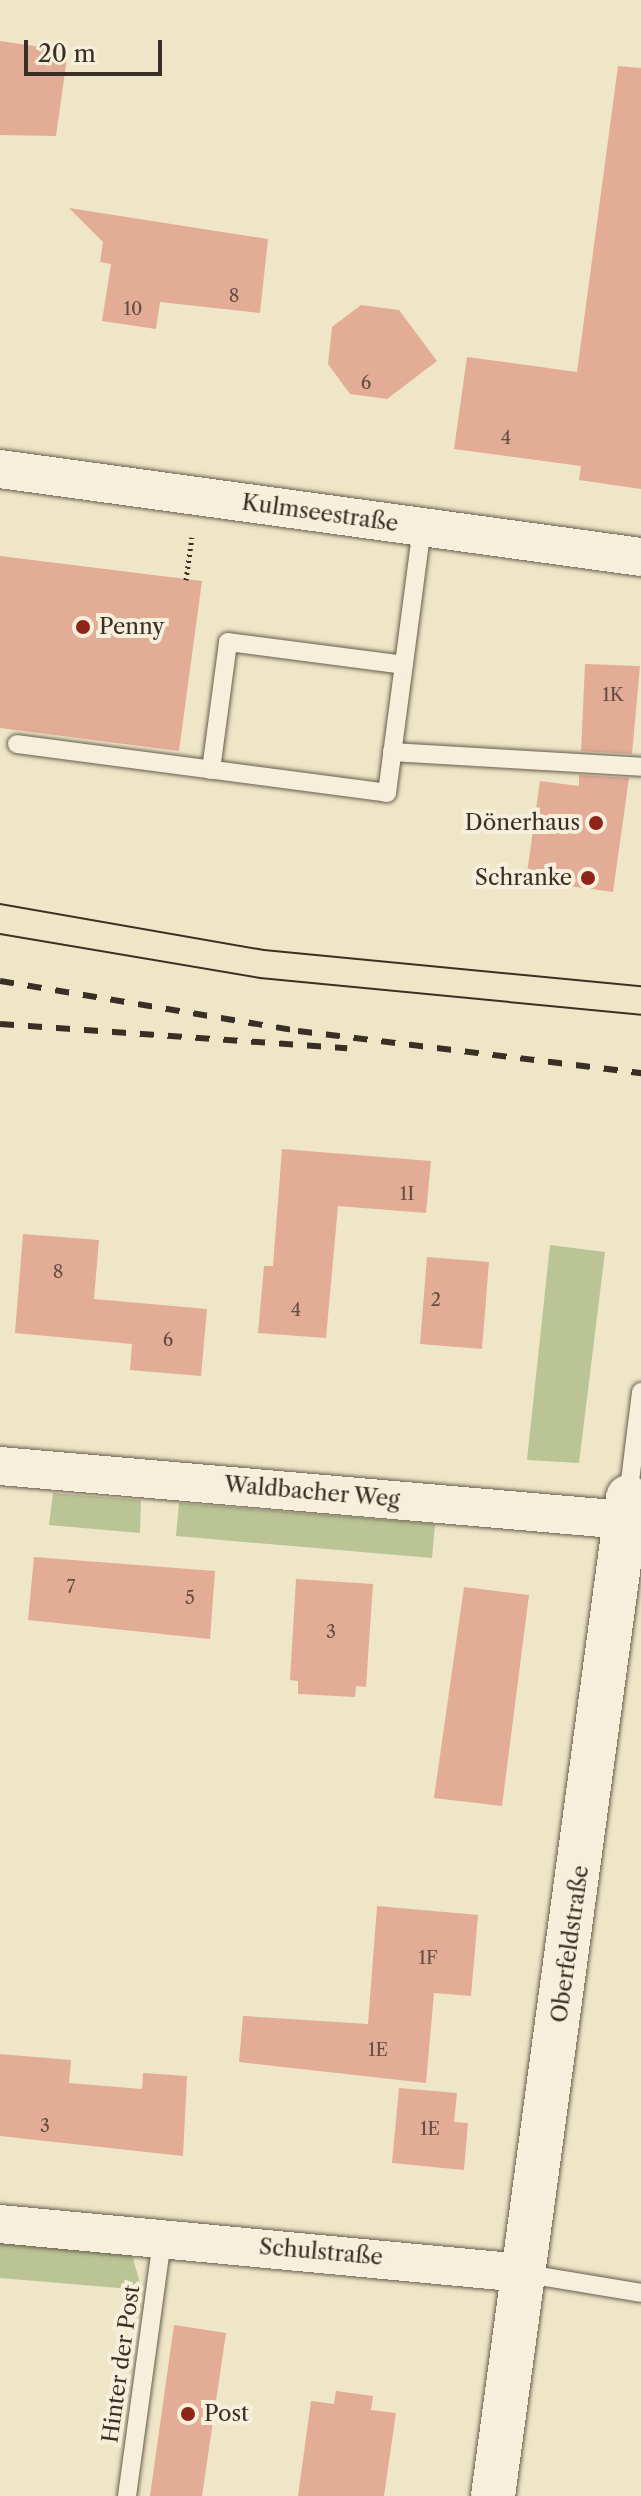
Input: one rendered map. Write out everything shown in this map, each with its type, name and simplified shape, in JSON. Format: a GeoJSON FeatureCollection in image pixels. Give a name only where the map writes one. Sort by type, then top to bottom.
{"type":"FeatureCollection","features":[{"type":"Feature","properties":{"kind":"street","name":"Kulmseestraße"},"geometry":{"type":"LineString","coordinates":[[0,469],[641,557]]}},
{"type":"Feature","properties":{"kind":"street","name":"Waldbacher Weg"},"geometry":{"type":"LineString","coordinates":[[0,1466],[631,1505]]}},
{"type":"Feature","properties":{"kind":"street","name":"Oberfeldstraße"},"geometry":{"type":"LineString","coordinates":[[493,2496],[631,1505]]}},
{"type":"Feature","properties":{"kind":"street","name":"Schulstraße"},"geometry":{"type":"LineString","coordinates":[[0,2224],[522,2273]]}},
{"type":"Feature","properties":{"kind":"lane"},"geometry":{"type":"LineString","coordinates":[[17,744],[387,793],[422,527]]}},
{"type":"Feature","properties":{"kind":"lane"},"geometry":{"type":"LineString","coordinates":[[211,770],[228,642],[404,665]]}},
{"type":"Feature","properties":{"kind":"lane"},"geometry":{"type":"LineString","coordinates":[[392,752],[641,767]]}},
{"type":"Feature","properties":{"kind":"lane","name":"Oberfeldstraße"},"geometry":{"type":"LineString","coordinates":[[631,1505],[641,1392]]}},
{"type":"Feature","properties":{"kind":"lane","name":"Hinter der Post"},"geometry":{"type":"LineString","coordinates":[[127,2496],[162,2239]]}},
{"type":"Feature","properties":{"kind":"lane","name":"Schulstraße"},"geometry":{"type":"LineString","coordinates":[[522,2273],[641,2293]]}},
{"type":"Feature","properties":{"kind":"path"},"geometry":{"type":"LineString","coordinates":[[186,580],[190,550]]}},
{"type":"Feature","properties":{"kind":"green space"},"geometry":{"type":"Polygon","coordinates":[[[550,1245],[605,1252],[579,1463],[527,1460],[550,1245]]]}},
{"type":"Feature","properties":{"kind":"green space"},"geometry":{"type":"Polygon","coordinates":[[[53,1493],[141,1500],[140,1533],[49,1525],[53,1493]]]}},
{"type":"Feature","properties":{"kind":"green space"},"geometry":{"type":"Polygon","coordinates":[[[179,1503],[435,1524],[432,1558],[176,1536],[179,1503]]]}},
{"type":"Feature","properties":{"kind":"green space"},"geometry":{"type":"Polygon","coordinates":[[[0,2241],[132,2255],[142,2290],[0,2278],[0,2241]]]}},
{"type":"Feature","properties":{"kind":"building"},"geometry":{"type":"Polygon","coordinates":[[[0,41],[68,51],[56,136],[0,135],[0,41]]]}},
{"type":"Feature","properties":{"kind":"building"},"geometry":{"type":"Polygon","coordinates":[[[618,66],[641,68],[641,489],[579,480],[581,466],[454,449],[467,357],[577,372],[618,66]]]}},
{"type":"Feature","properties":{"kind":"building"},"geometry":{"type":"Polygon","coordinates":[[[69,208],[268,239],[260,313],[160,302],[156,329],[102,321],[111,264],[100,262],[103,242],[69,208]]]}},
{"type":"Feature","properties":{"kind":"building"},"geometry":{"type":"Polygon","coordinates":[[[361,305],[399,310],[437,361],[387,399],[350,394],[328,364],[332,327],[361,305]]]}},
{"type":"Feature","properties":{"kind":"building","name":"Penny"},"geometry":{"type":"Polygon","coordinates":[[[0,556],[202,581],[179,751],[0,728],[0,556]]]}},
{"type":"Feature","properties":{"kind":"building"},"geometry":{"type":"Polygon","coordinates":[[[585,664],[640,666],[632,754],[581,751],[585,664]]]}},
{"type":"Feature","properties":{"kind":"building"},"geometry":{"type":"Polygon","coordinates":[[[579,775],[629,778],[613,892],[526,880],[540,781],[579,786],[579,775]]]}},
{"type":"Feature","properties":{"kind":"building"},"geometry":{"type":"Polygon","coordinates":[[[282,1149],[431,1161],[426,1213],[338,1206],[326,1338],[258,1333],[264,1266],[273,1266],[282,1149]]]}},
{"type":"Feature","properties":{"kind":"building"},"geometry":{"type":"Polygon","coordinates":[[[23,1234],[99,1240],[94,1299],[207,1309],[201,1376],[130,1370],[132,1344],[15,1333],[23,1234]]]}},
{"type":"Feature","properties":{"kind":"building"},"geometry":{"type":"Polygon","coordinates":[[[427,1257],[489,1262],[482,1349],[420,1344],[427,1257]]]}},
{"type":"Feature","properties":{"kind":"building"},"geometry":{"type":"Polygon","coordinates":[[[34,1557],[215,1571],[210,1639],[28,1620],[34,1557]]]}},
{"type":"Feature","properties":{"kind":"building"},"geometry":{"type":"Polygon","coordinates":[[[296,1579],[373,1584],[366,1687],[356,1686],[355,1697],[298,1694],[298,1681],[290,1680],[296,1579]]]}},
{"type":"Feature","properties":{"kind":"building"},"geometry":{"type":"Polygon","coordinates":[[[464,1587],[529,1595],[502,1806],[434,1798],[464,1587]]]}},
{"type":"Feature","properties":{"kind":"building"},"geometry":{"type":"Polygon","coordinates":[[[377,1906],[478,1915],[471,1996],[434,1993],[426,2083],[239,2062],[243,2016],[368,2024],[377,1906]]]}},
{"type":"Feature","properties":{"kind":"building"},"geometry":{"type":"Polygon","coordinates":[[[0,2054],[71,2060],[69,2083],[142,2089],[143,2073],[187,2076],[183,2156],[0,2136],[0,2054]]]}},
{"type":"Feature","properties":{"kind":"building"},"geometry":{"type":"Polygon","coordinates":[[[399,2088],[457,2093],[454,2122],[468,2123],[464,2170],[392,2163],[399,2088]]]}},
{"type":"Feature","properties":{"kind":"building","name":"Post"},"geometry":{"type":"Polygon","coordinates":[[[174,2325],[226,2333],[202,2496],[150,2496],[174,2325]]]}},
{"type":"Feature","properties":{"kind":"building","name":"Post"},"geometry":{"type":"Polygon","coordinates":[[[336,2391],[373,2396],[371,2410],[396,2413],[384,2496],[298,2496],[311,2401],[334,2404],[336,2391]]]}},
{"type":"Feature","properties":{"kind":"tram line"},"geometry":{"type":"LineString","coordinates":[[0,904],[264,950],[641,986]]}},
{"type":"Feature","properties":{"kind":"tram line"},"geometry":{"type":"LineString","coordinates":[[0,934],[260,978],[641,1015]]}},
{"type":"Feature","properties":{"kind":"railway"},"geometry":{"type":"LineString","coordinates":[[0,981],[298,1031],[641,1073]]}},
{"type":"Feature","properties":{"kind":"railway"},"geometry":{"type":"LineString","coordinates":[[0,1024],[347,1048]]}},
{"type":"Feature","properties":{"kind":"place","name":"Penny"},"geometry":{"type":"Point","coordinates":[83,627]}},
{"type":"Feature","properties":{"kind":"place","name":"Dönerhaus"},"geometry":{"type":"Point","coordinates":[596,823]}},
{"type":"Feature","properties":{"kind":"place","name":"Schranke"},"geometry":{"type":"Point","coordinates":[588,878]}},
{"type":"Feature","properties":{"kind":"place","name":"Post"},"geometry":{"type":"Point","coordinates":[188,2414]}}]}
